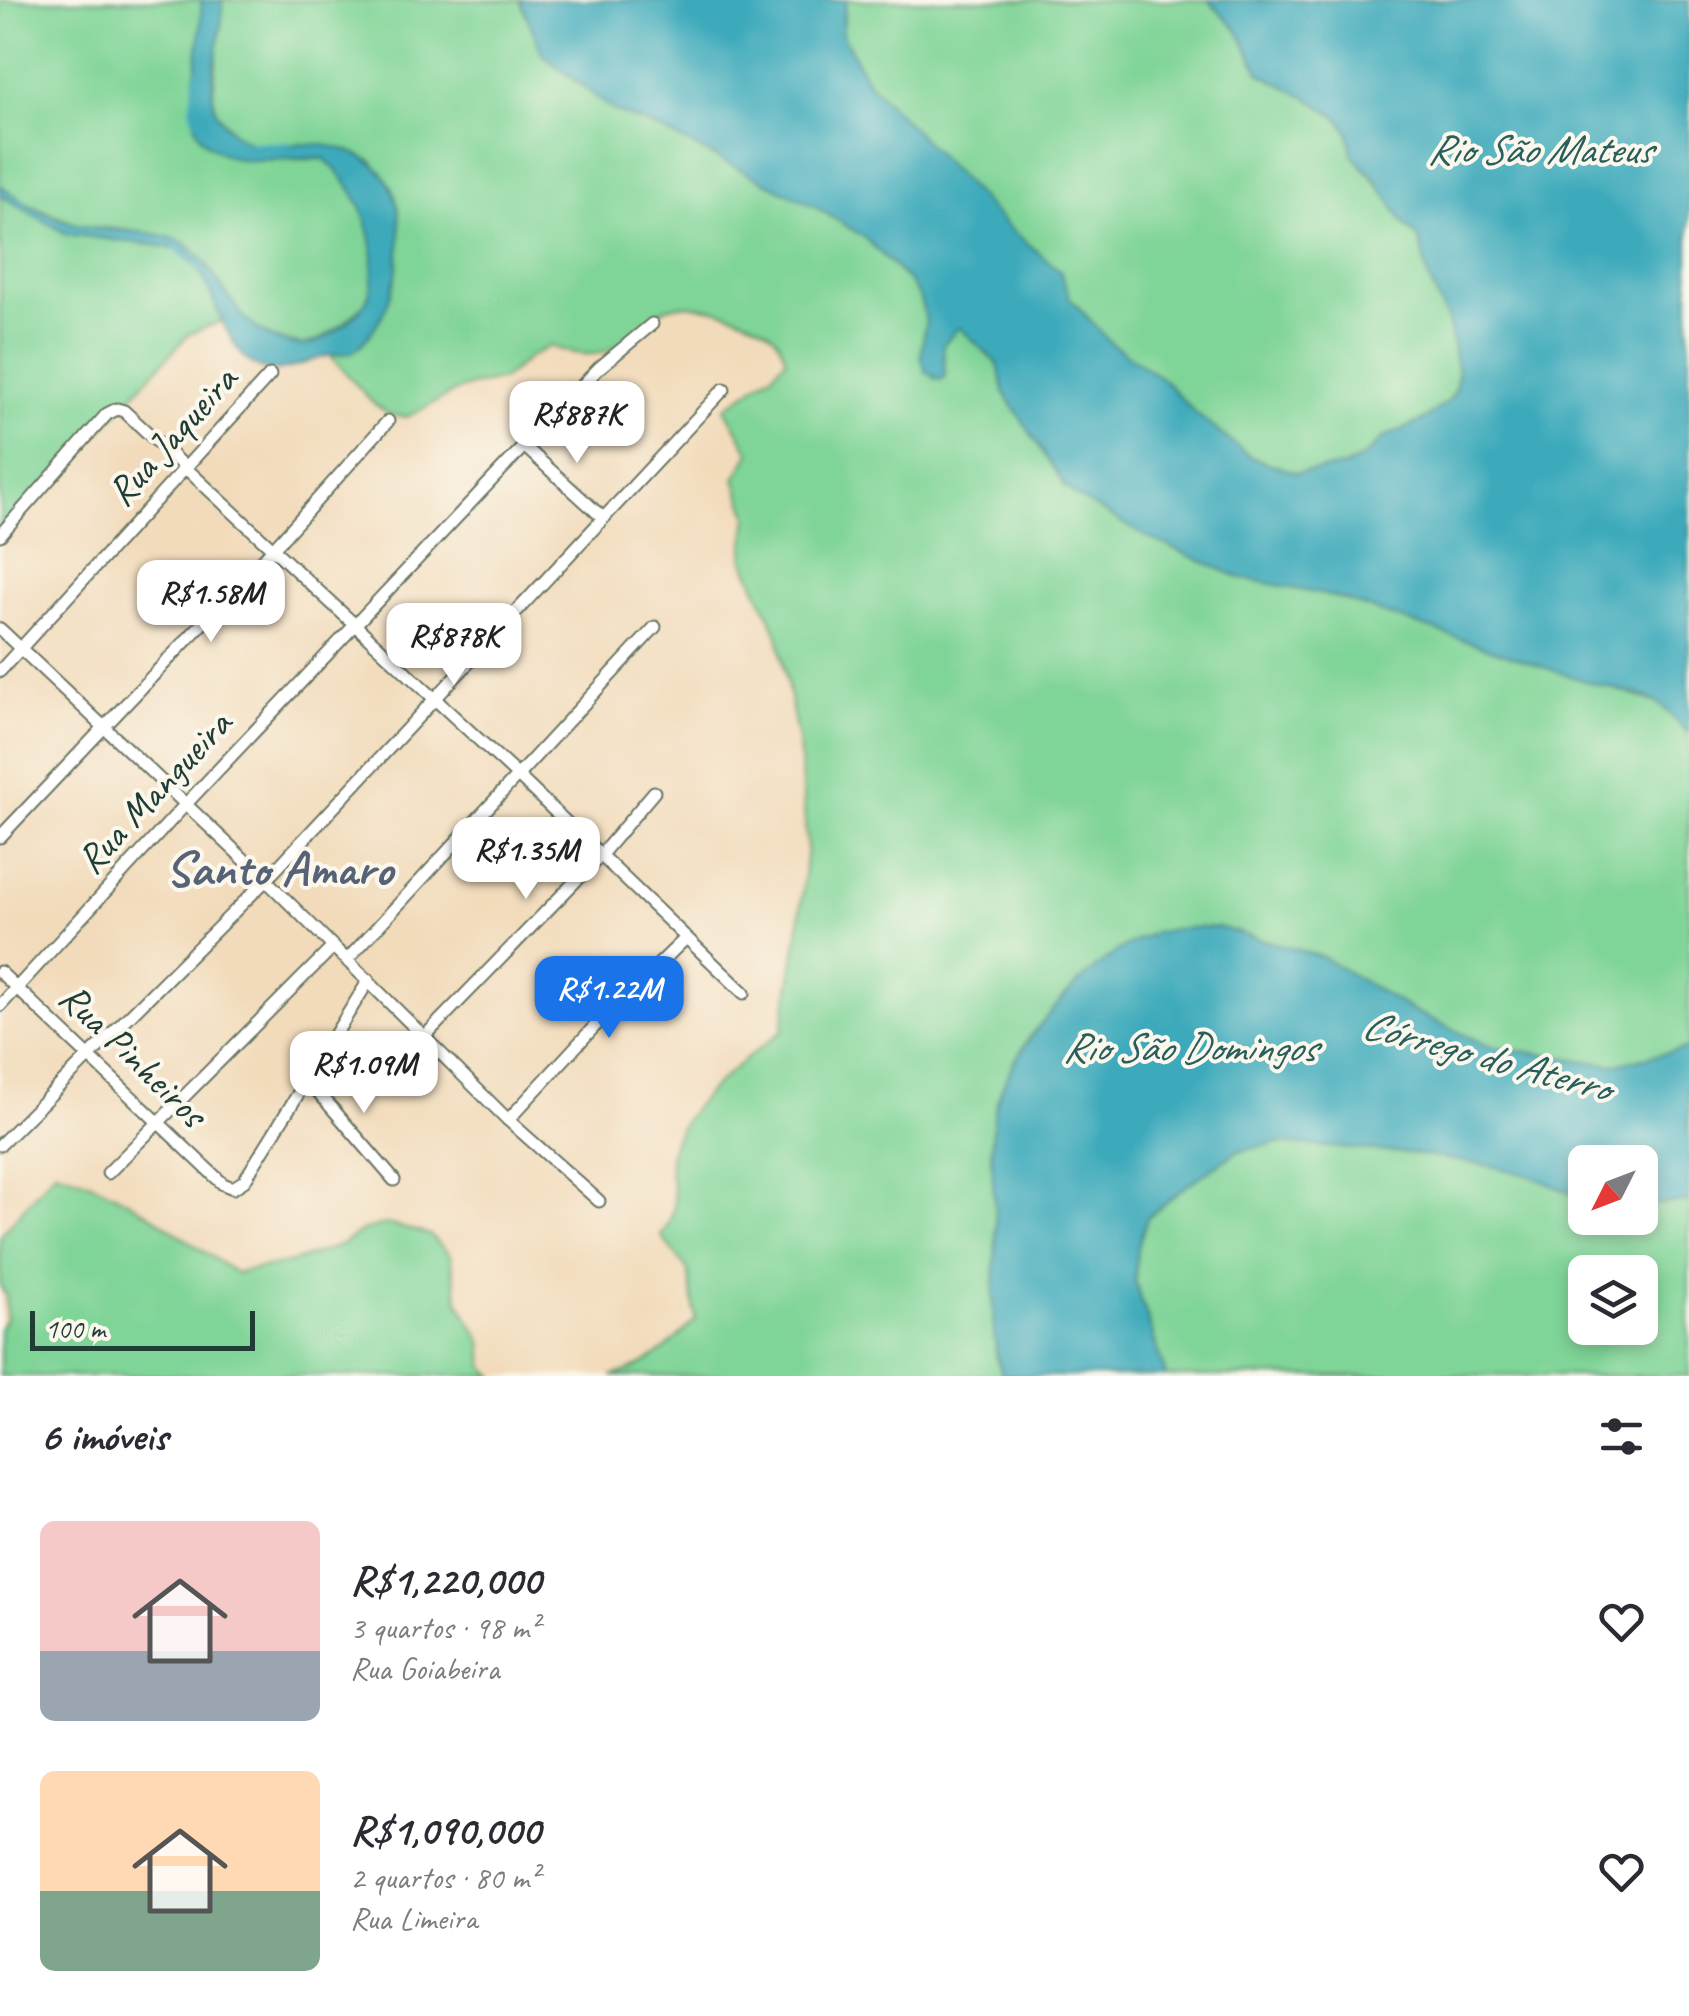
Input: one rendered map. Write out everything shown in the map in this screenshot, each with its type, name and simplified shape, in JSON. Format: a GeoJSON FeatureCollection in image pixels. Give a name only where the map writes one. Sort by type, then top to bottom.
{"type":"FeatureCollection","features":[{"type":"Feature","properties":{"kind":"street","name":"Rua Mangueira"},"geometry":{"type":"LineString","coordinates":[[0,1006],[524,446],[599,368],[652,324]]}},
{"type":"Feature","properties":{"kind":"street","name":"Rua Jaqueira"},"geometry":{"type":"LineString","coordinates":[[0,671],[270,376]]}},
{"type":"Feature","properties":{"kind":"street"},"geometry":{"type":"LineString","coordinates":[[0,1145],[266,880],[724,389]]}},
{"type":"Feature","properties":{"kind":"street"},"geometry":{"type":"LineString","coordinates":[[0,535],[106,414],[117,409],[133,417],[744,993]]}},
{"type":"Feature","properties":{"kind":"street"},"geometry":{"type":"LineString","coordinates":[[0,837],[273,549],[388,421]]}},
{"type":"Feature","properties":{"kind":"street"},"geometry":{"type":"LineString","coordinates":[[524,446],[602,517]]}},
{"type":"Feature","properties":{"kind":"street"},"geometry":{"type":"LineString","coordinates":[[347,960],[655,627]]}},
{"type":"Feature","properties":{"kind":"street"},"geometry":{"type":"LineString","coordinates":[[0,629],[266,880],[508,1120],[599,1200]]}},
{"type":"Feature","properties":{"kind":"street"},"geometry":{"type":"LineString","coordinates":[[425,1036],[600,856],[654,792]]}},
{"type":"Feature","properties":{"kind":"street"},"geometry":{"type":"LineString","coordinates":[[508,1120],[686,938]]}},
{"type":"Feature","properties":{"kind":"street"},"geometry":{"type":"LineString","coordinates":[[108,1172],[334,948]]}},
{"type":"Feature","properties":{"kind":"street","name":"Rua Pinheiros"},"geometry":{"type":"LineString","coordinates":[[0,972],[155,1122],[223,1184],[233,1188],[244,1181],[306,1078]]}},
{"type":"Feature","properties":{"kind":"street"},"geometry":{"type":"LineString","coordinates":[[368,980],[306,1078],[394,1180]]}},
{"type":"Feature","properties":{"kind":"green space"},"geometry":{"type":"Polygon","coordinates":[[[0,0],[201,0],[203,22],[196,84],[246,160],[325,159],[342,175],[366,215],[374,252],[373,283],[365,304],[319,340],[303,345],[273,338],[245,321],[187,245],[127,230],[80,226],[20,200],[0,185],[0,0]]]}},
{"type":"Feature","properties":{"kind":"green space"},"geometry":{"type":"Polygon","coordinates":[[[222,0],[520,0],[544,55],[614,111],[661,130],[814,206],[864,237],[919,295],[926,320],[921,355],[933,378],[940,380],[945,376],[943,345],[959,326],[998,365],[1004,392],[1065,486],[1076,496],[1145,536],[1238,577],[1335,597],[1660,704],[1689,734],[1689,1048],[1612,1065],[1488,1046],[1412,1010],[1322,957],[1218,927],[1094,969],[1031,1034],[1011,1067],[995,1111],[991,1152],[996,1200],[996,1357],[1003,1376],[611,1376],[658,1354],[696,1319],[688,1270],[661,1236],[673,1210],[672,1148],[689,1114],[703,1098],[782,1031],[807,847],[799,746],[778,635],[743,558],[748,516],[735,479],[750,453],[725,408],[786,359],[776,338],[756,323],[708,308],[678,306],[660,312],[609,350],[589,354],[550,346],[503,379],[462,388],[407,417],[390,415],[372,402],[330,355],[353,351],[370,335],[394,190],[371,160],[254,145],[237,136],[216,112],[213,95],[222,0]]]}},
{"type":"Feature","properties":{"kind":"green space"},"geometry":{"type":"Polygon","coordinates":[[[846,0],[1208,0],[1238,31],[1260,73],[1339,119],[1364,168],[1419,238],[1428,277],[1449,323],[1458,374],[1448,401],[1424,420],[1383,438],[1365,456],[1344,467],[1297,473],[1250,457],[1195,413],[1165,381],[1112,344],[1070,298],[1059,270],[1007,226],[868,82],[842,34],[846,0]]]}},
{"type":"Feature","properties":{"kind":"green space"},"geometry":{"type":"Polygon","coordinates":[[[0,195],[67,234],[161,245],[187,252],[222,321],[189,334],[0,539],[0,195]]]}},
{"type":"Feature","properties":{"kind":"green space"},"geometry":{"type":"Polygon","coordinates":[[[1278,1143],[1404,1151],[1497,1166],[1534,1177],[1568,1192],[1568,1235],[1658,1235],[1658,1204],[1689,1202],[1689,1376],[1166,1376],[1135,1281],[1137,1248],[1147,1218],[1238,1151],[1278,1143]]]}},
{"type":"Feature","properties":{"kind":"green space"},"geometry":{"type":"Polygon","coordinates":[[[55,1171],[127,1201],[236,1273],[292,1262],[387,1224],[430,1235],[450,1255],[459,1302],[482,1342],[484,1366],[494,1376],[0,1376],[0,1329],[6,1318],[6,1296],[0,1286],[0,1236],[55,1171]]]}},
{"type":"Feature","properties":{"kind":"water"},"geometry":{"type":"Polygon","coordinates":[[[201,0],[222,0],[212,89],[217,113],[227,126],[257,145],[325,146],[361,156],[386,178],[394,194],[400,234],[394,283],[381,317],[354,351],[281,370],[262,369],[235,344],[187,252],[67,234],[0,195],[0,185],[39,210],[70,223],[179,241],[203,260],[244,317],[273,338],[296,345],[311,344],[354,316],[371,290],[372,250],[361,207],[336,170],[325,159],[234,157],[212,147],[197,130],[193,103],[201,0]]]}},
{"type":"Feature","properties":{"kind":"water","name":"Rio São Mateus"},"geometry":{"type":"Polygon","coordinates":[[[520,0],[846,0],[842,34],[868,82],[1007,226],[1060,271],[1070,298],[1112,344],[1165,381],[1195,413],[1250,457],[1297,473],[1344,467],[1365,456],[1383,438],[1424,420],[1448,401],[1458,374],[1449,323],[1428,277],[1419,238],[1405,225],[1376,179],[1352,155],[1349,132],[1339,119],[1316,103],[1260,73],[1238,31],[1208,0],[1689,0],[1689,734],[1660,704],[1646,697],[1585,681],[1335,597],[1238,577],[1145,536],[1076,496],[1065,486],[1004,392],[998,364],[959,327],[943,345],[945,375],[941,380],[926,372],[921,355],[926,320],[919,296],[864,237],[814,206],[661,130],[614,111],[543,55],[520,0]]]}},
{"type":"Feature","properties":{"kind":"water","name":"Rio São Domingos"},"geometry":{"type":"Polygon","coordinates":[[[1218,927],[1322,957],[1411,1010],[1488,1046],[1612,1065],[1689,1048],[1689,1202],[1658,1204],[1658,1145],[1568,1145],[1568,1192],[1528,1175],[1415,1154],[1278,1143],[1238,1151],[1147,1218],[1137,1248],[1135,1281],[1166,1376],[1003,1376],[993,1325],[996,1239],[992,1147],[1001,1091],[1031,1037],[1076,985],[1125,947],[1149,935],[1183,928],[1218,927]]]}},
{"type":"Feature","properties":{"kind":"waterway"},"geometry":{"type":"LineString","coordinates":[[197,122],[192,108],[198,69]]}},
{"type":"Feature","properties":{"kind":"waterway"},"geometry":{"type":"LineString","coordinates":[[250,144],[289,145]]}},
{"type":"Feature","properties":{"kind":"waterway"},"geometry":{"type":"LineString","coordinates":[[176,248],[201,271]]}},
{"type":"Feature","properties":{"kind":"district","name":"Santo Amaro"},"geometry":{"type":"Point","coordinates":[279,868]}},
{"type":"Feature","properties":{"kind":"water label","name":"Córrego do Aterro"},"geometry":{"type":"Point","coordinates":[1486,1056]}}]}
